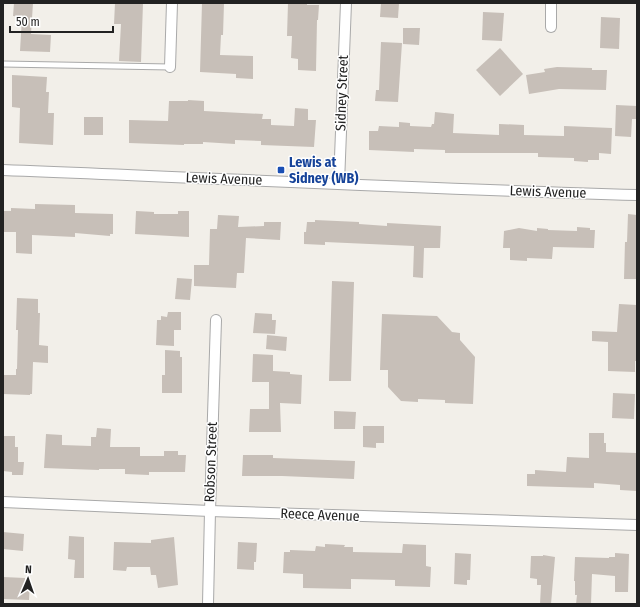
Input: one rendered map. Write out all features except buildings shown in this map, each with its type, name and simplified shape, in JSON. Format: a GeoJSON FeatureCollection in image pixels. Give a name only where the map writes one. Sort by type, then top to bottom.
{"type":"FeatureCollection","features":[{"type":"Feature","properties":{"kind":"street"},"geometry":{"type":"LineString","coordinates":[[170,67],[172,3]]}},
{"type":"Feature","properties":{"kind":"street","name":"Sidney Street"},"geometry":{"type":"LineString","coordinates":[[339,183],[346,3]]}},
{"type":"Feature","properties":{"kind":"street"},"geometry":{"type":"LineString","coordinates":[[551,3],[551,27]]}},
{"type":"Feature","properties":{"kind":"street","name":"Lewis Avenue"},"geometry":{"type":"LineString","coordinates":[[3,170],[339,183],[471,190],[637,195]]}},
{"type":"Feature","properties":{"kind":"street","name":"Robson Street"},"geometry":{"type":"LineString","coordinates":[[208,604],[216,320]]}},
{"type":"Feature","properties":{"kind":"street","name":"Reece Avenue"},"geometry":{"type":"LineString","coordinates":[[3,502],[210,511],[637,525]]}},
{"type":"Feature","properties":{"kind":"lane"},"geometry":{"type":"LineString","coordinates":[[3,64],[170,67]]}},
{"type":"Feature","properties":{"kind":"place","name":"Lewis at Sidney (WB)"},"geometry":{"type":"Point","coordinates":[281,170]}}]}
